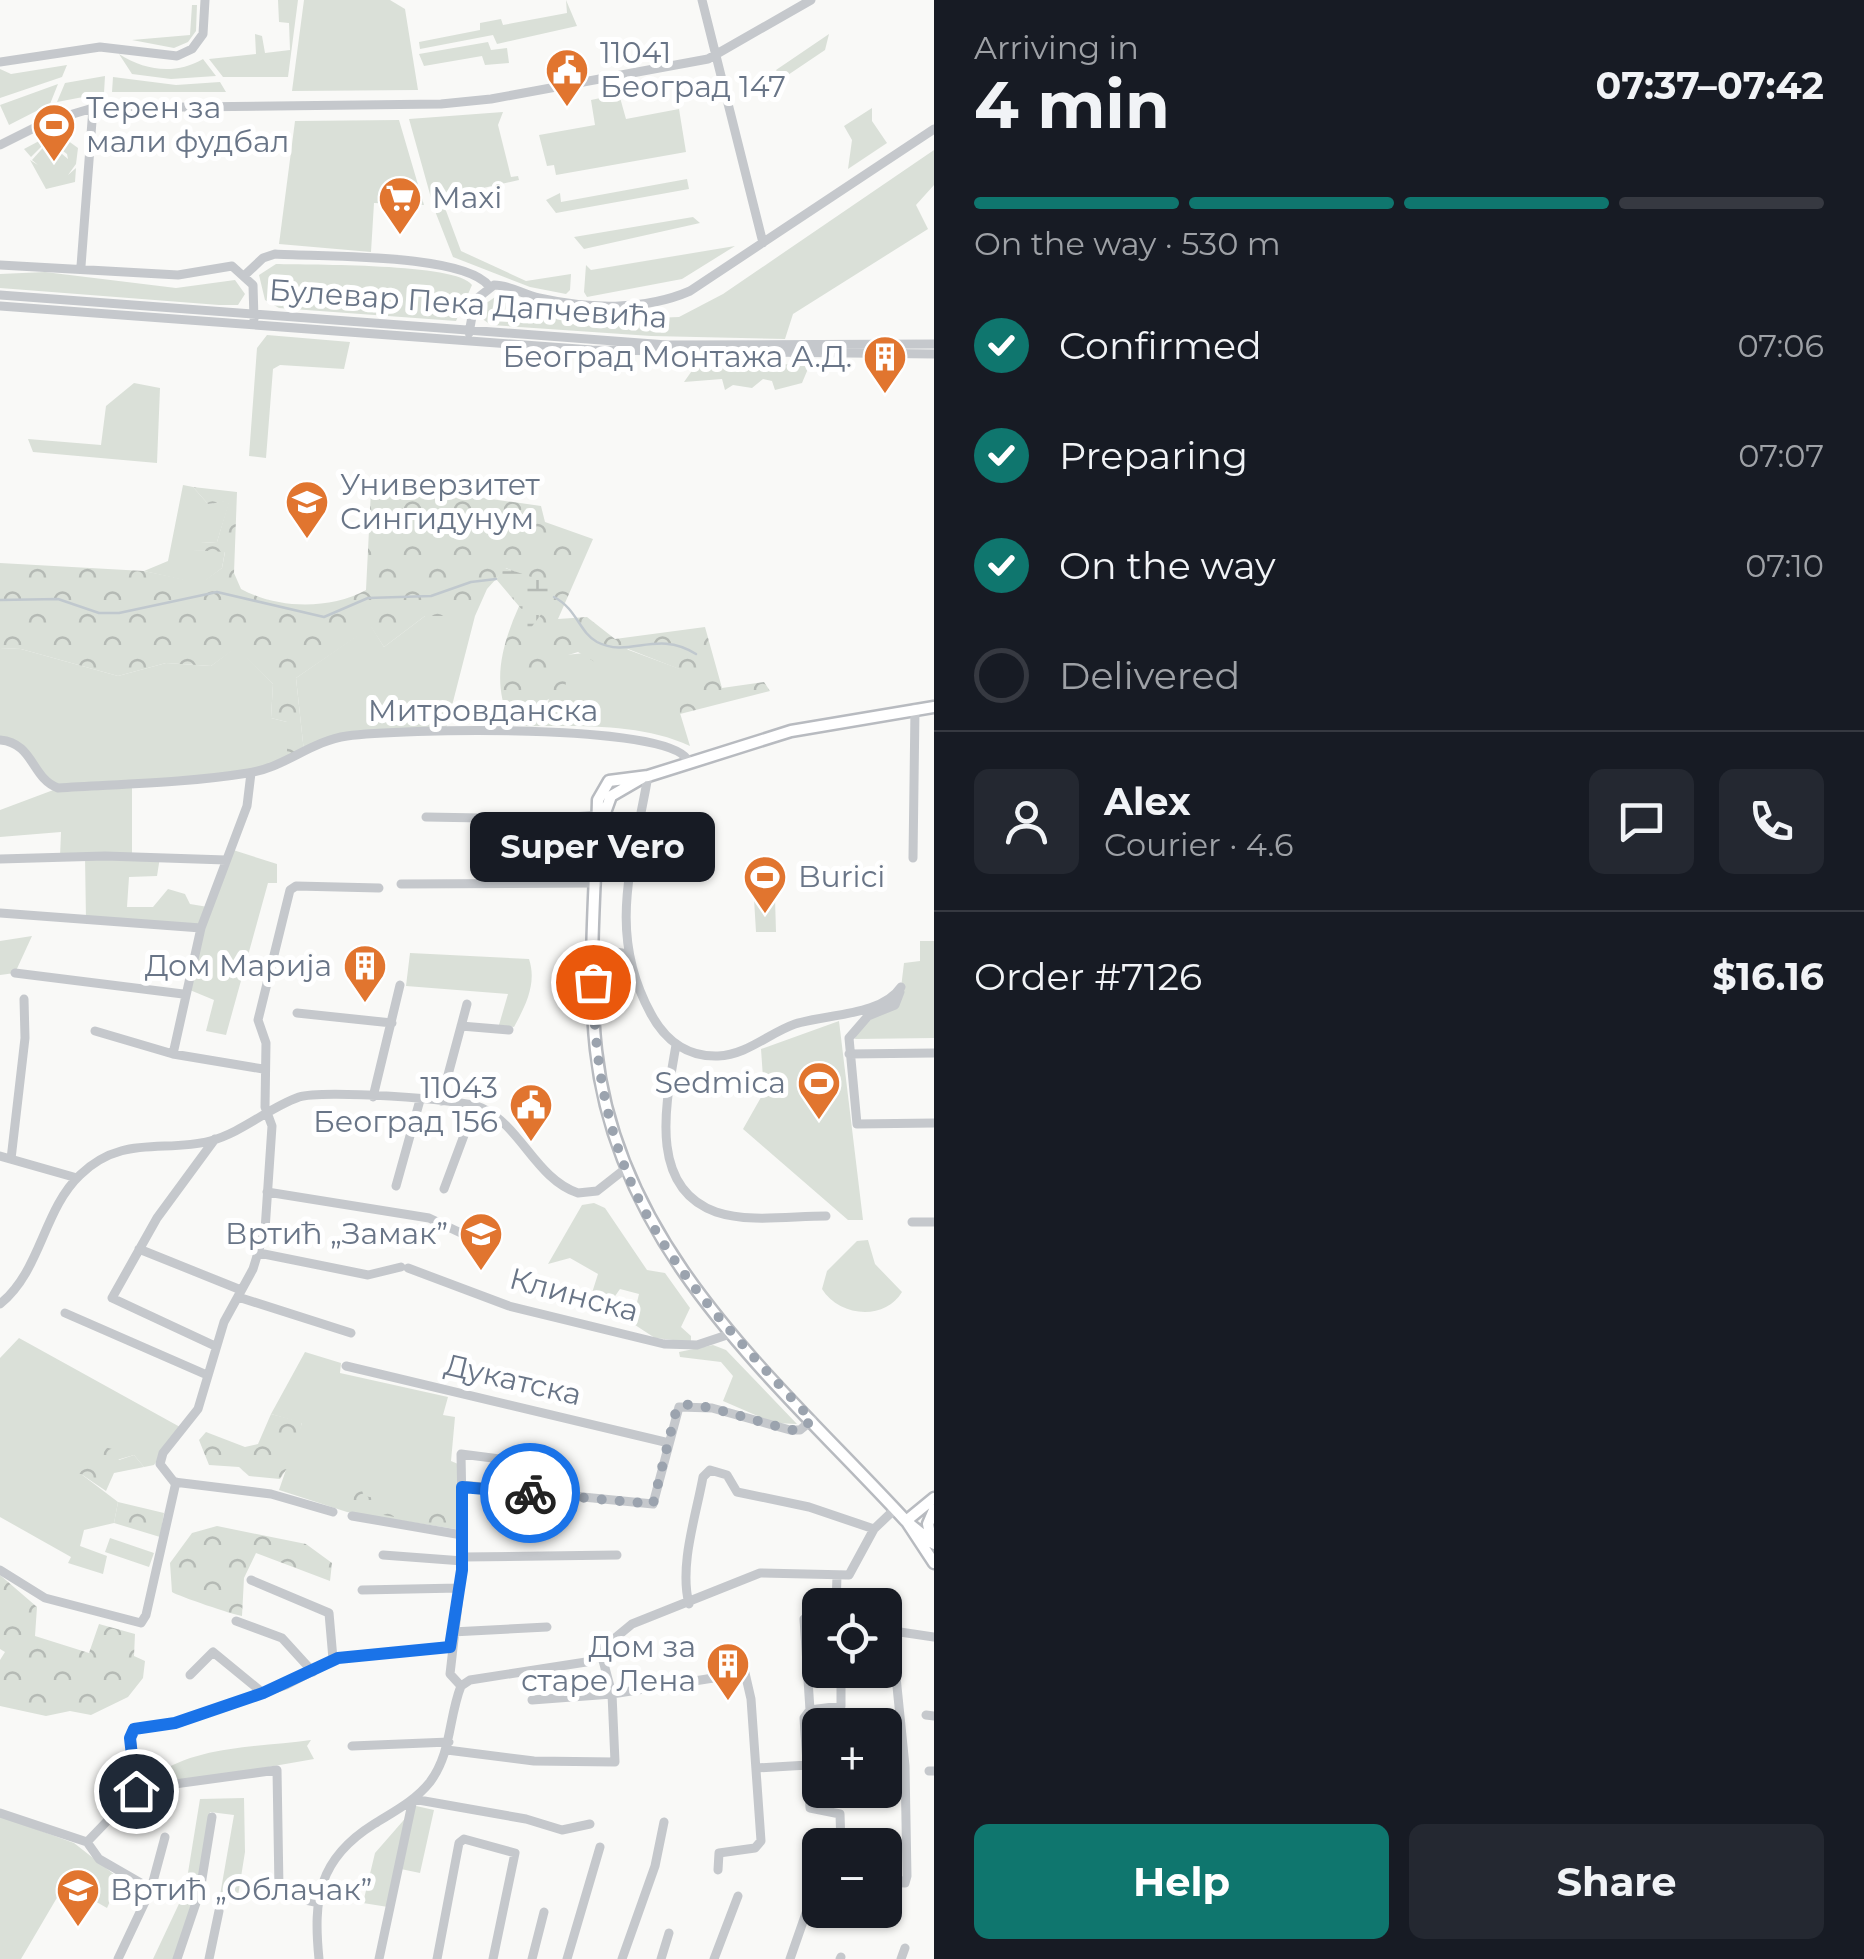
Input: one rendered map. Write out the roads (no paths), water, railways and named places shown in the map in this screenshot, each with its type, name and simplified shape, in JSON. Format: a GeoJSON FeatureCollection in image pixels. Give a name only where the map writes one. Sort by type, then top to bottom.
{"type":"FeatureCollection","features":[{"type":"Feature","properties":{"kind":"main road"},"geometry":{"type":"LineString","coordinates":[[600,832],[611,796],[688,760],[780,734],[934,707]]}},
{"type":"Feature","properties":{"kind":"main road"},"geometry":{"type":"LineString","coordinates":[[645,777],[609,781],[600,791],[598,814],[594,953],[601,1084],[625,1169],[667,1252],[730,1334],[894,1509],[932,1542]]}},
{"type":"Feature","properties":{"kind":"main road"},"geometry":{"type":"LineString","coordinates":[[894,1509],[933,1504]]}},
{"type":"Feature","properties":{"kind":"main road"},"geometry":{"type":"LineString","coordinates":[[906,1521],[933,1504]]}},
{"type":"Feature","properties":{"kind":"main road"},"geometry":{"type":"LineString","coordinates":[[932,1542],[928,1524],[933,1504]]}},
{"type":"Feature","properties":{"kind":"main road"},"geometry":{"type":"LineString","coordinates":[[906,1521],[934,1563]]}},
{"type":"Feature","properties":{"kind":"street"},"geometry":{"type":"LineString","coordinates":[[0,62],[100,46],[166,56],[183,54],[204,34],[205,0]]}},
{"type":"Feature","properties":{"kind":"street"},"geometry":{"type":"LineString","coordinates":[[702,0],[763,244]]}},
{"type":"Feature","properties":{"kind":"street"},"geometry":{"type":"LineString","coordinates":[[0,145],[46,122],[93,108],[456,104],[668,69],[716,56],[811,0]]}},
{"type":"Feature","properties":{"kind":"street"},"geometry":{"type":"LineString","coordinates":[[81,266],[93,108]]}},
{"type":"Feature","properties":{"kind":"street"},"geometry":{"type":"LineString","coordinates":[[469,335],[473,303],[489,286],[500,285],[554,301],[647,304],[697,287],[934,129]]}},
{"type":"Feature","properties":{"kind":"street"},"geometry":{"type":"LineString","coordinates":[[246,274],[263,258],[275,254],[444,264],[476,272],[489,286]]}},
{"type":"Feature","properties":{"kind":"street"},"geometry":{"type":"LineString","coordinates":[[0,265],[81,266],[178,274],[226,266],[246,274],[254,285],[254,320]]}},
{"type":"Feature","properties":{"kind":"street","name":"Булевар Пека Дапчевића"},"geometry":{"type":"LineString","coordinates":[[0,295],[254,320]]}},
{"type":"Feature","properties":{"kind":"street","name":"Булевар Пека Дапчевића"},"geometry":{"type":"LineString","coordinates":[[0,306],[254,320],[692,354],[934,354]]}},
{"type":"Feature","properties":{"kind":"street","name":"Булевар Пека Дапчевића"},"geometry":{"type":"LineString","coordinates":[[469,335],[667,344],[934,344]]}},
{"type":"Feature","properties":{"kind":"street"},"geometry":{"type":"LineString","coordinates":[[912,858],[914,710]]}},
{"type":"Feature","properties":{"kind":"street","name":"Митровданска"},"geometry":{"type":"LineString","coordinates":[[0,740],[25,749],[54,788],[252,773],[330,740],[419,730],[592,733],[669,745],[682,750],[688,760]]}},
{"type":"Feature","properties":{"kind":"street"},"geometry":{"type":"LineString","coordinates":[[173,1054],[200,928],[247,806],[252,773]]}},
{"type":"Feature","properties":{"kind":"street"},"geometry":{"type":"LineString","coordinates":[[645,777],[629,868],[625,954],[653,1018],[676,1044],[706,1056],[730,1054],[794,1024],[880,1004],[901,987],[895,1005],[868,1016],[852,1031],[848,1054],[857,1124],[934,1123]]}},
{"type":"Feature","properties":{"kind":"street"},"geometry":{"type":"LineString","coordinates":[[426,817],[557,819],[598,814]]}},
{"type":"Feature","properties":{"kind":"street"},"geometry":{"type":"LineString","coordinates":[[0,860],[105,856],[226,860]]}},
{"type":"Feature","properties":{"kind":"street"},"geometry":{"type":"LineString","coordinates":[[401,884],[598,883]]}},
{"type":"Feature","properties":{"kind":"street"},"geometry":{"type":"LineString","coordinates":[[333,1512],[271,1494],[176,1482],[166,1477],[160,1464],[163,1453],[195,1414],[215,1346],[259,1252],[272,1126],[264,1069],[266,1043],[258,1020],[292,888],[379,888]]}},
{"type":"Feature","properties":{"kind":"street"},"geometry":{"type":"LineString","coordinates":[[0,913],[200,928]]}},
{"type":"Feature","properties":{"kind":"street"},"geometry":{"type":"LineString","coordinates":[[594,953],[625,954]]}},
{"type":"Feature","properties":{"kind":"street"},"geometry":{"type":"LineString","coordinates":[[15,973],[183,994]]}},
{"type":"Feature","properties":{"kind":"street"},"geometry":{"type":"LineString","coordinates":[[373,1097],[400,985]]}},
{"type":"Feature","properties":{"kind":"street"},"geometry":{"type":"LineString","coordinates":[[24,999],[25,1038],[6,1158],[77,1178]]}},
{"type":"Feature","properties":{"kind":"street"},"geometry":{"type":"LineString","coordinates":[[441,1101],[467,1004]]}},
{"type":"Feature","properties":{"kind":"street"},"geometry":{"type":"LineString","coordinates":[[297,1014],[392,1023]]}},
{"type":"Feature","properties":{"kind":"street"},"geometry":{"type":"LineString","coordinates":[[461,1026],[509,1030]]}},
{"type":"Feature","properties":{"kind":"street"},"geometry":{"type":"LineString","coordinates":[[94,1031],[173,1054],[264,1069]]}},
{"type":"Feature","properties":{"kind":"street"},"geometry":{"type":"LineString","coordinates":[[676,1044],[664,1133],[679,1181],[705,1207],[726,1214],[826,1216]]}},
{"type":"Feature","properties":{"kind":"street"},"geometry":{"type":"LineString","coordinates":[[848,1054],[934,1053]]}},
{"type":"Feature","properties":{"kind":"street"},"geometry":{"type":"LineString","coordinates":[[0,1304],[24,1277],[77,1178],[138,1146],[215,1140],[305,1096],[475,1106],[493,1115],[538,1164],[572,1192],[597,1191],[625,1169]]}},
{"type":"Feature","properties":{"kind":"street"},"geometry":{"type":"LineString","coordinates":[[396,1186],[420,1100]]}},
{"type":"Feature","properties":{"kind":"street"},"geometry":{"type":"LineString","coordinates":[[444,1189],[475,1106]]}},
{"type":"Feature","properties":{"kind":"street"},"geometry":{"type":"LineString","coordinates":[[215,1140],[112,1295],[114,1300],[215,1346]]}},
{"type":"Feature","properties":{"kind":"street"},"geometry":{"type":"LineString","coordinates":[[267,1192],[429,1218],[478,1240]]}},
{"type":"Feature","properties":{"kind":"street"},"geometry":{"type":"LineString","coordinates":[[912,1222],[934,1222]]}},
{"type":"Feature","properties":{"kind":"street"},"geometry":{"type":"LineString","coordinates":[[139,1249],[239,1294],[351,1333]]}},
{"type":"Feature","properties":{"kind":"street","name":"Клинска"},"geometry":{"type":"LineString","coordinates":[[259,1252],[368,1275],[404,1267],[508,1306],[664,1344],[698,1346],[730,1334]]}},
{"type":"Feature","properties":{"kind":"street"},"geometry":{"type":"LineString","coordinates":[[65,1312],[206,1375]]}},
{"type":"Feature","properties":{"kind":"street","name":"Дукатска"},"geometry":{"type":"LineString","coordinates":[[346,1366],[669,1443]]}},
{"type":"Feature","properties":{"kind":"street"},"geometry":{"type":"LineString","coordinates":[[463,1485],[653,1504],[676,1411],[689,1404],[790,1430],[800,1430],[812,1420]]}},
{"type":"Feature","properties":{"kind":"street"},"geometry":{"type":"LineString","coordinates":[[460,1686],[450,1674],[450,1647],[463,1559],[460,1456],[465,1452],[562,1467]]}},
{"type":"Feature","properties":{"kind":"street"},"geometry":{"type":"LineString","coordinates":[[690,1604],[687,1578],[704,1477],[710,1470],[725,1473],[734,1491],[809,1507],[874,1529]]}},
{"type":"Feature","properties":{"kind":"street"},"geometry":{"type":"LineString","coordinates":[[0,1570],[45,1598],[141,1622],[176,1482]]}},
{"type":"Feature","properties":{"kind":"street"},"geometry":{"type":"LineString","coordinates":[[319,1959],[315,1902],[348,1842],[412,1799],[430,1781],[448,1746],[460,1686],[470,1680],[581,1664],[602,1654],[632,1624],[760,1573],[837,1576],[852,1572],[874,1529],[894,1509]]}},
{"type":"Feature","properties":{"kind":"street"},"geometry":{"type":"LineString","coordinates":[[352,1516],[462,1535]]}},
{"type":"Feature","properties":{"kind":"street"},"geometry":{"type":"LineString","coordinates":[[383,1555],[463,1559],[617,1555]]}},
{"type":"Feature","properties":{"kind":"street"},"geometry":{"type":"LineString","coordinates":[[837,1576],[837,1588]]}},
{"type":"Feature","properties":{"kind":"street"},"geometry":{"type":"LineString","coordinates":[[250,1580],[329,1613],[333,1659]]}},
{"type":"Feature","properties":{"kind":"street"},"geometry":{"type":"LineString","coordinates":[[362,1590],[460,1588]]}},
{"type":"Feature","properties":{"kind":"street"},"geometry":{"type":"LineString","coordinates":[[236,1621],[273,1632],[313,1672]]}},
{"type":"Feature","properties":{"kind":"street"},"geometry":{"type":"LineString","coordinates":[[452,1632],[546,1627]]}},
{"type":"Feature","properties":{"kind":"street"},"geometry":{"type":"LineString","coordinates":[[902,1882],[907,1876],[905,1766],[892,1640],[900,1632],[934,1637]]}},
{"type":"Feature","properties":{"kind":"street"},"geometry":{"type":"LineString","coordinates":[[138,1789],[130,1738],[134,1729],[175,1723],[263,1693],[333,1659],[450,1647]]}},
{"type":"Feature","properties":{"kind":"street"},"geometry":{"type":"LineString","coordinates":[[190,1675],[213,1652],[263,1693]]}},
{"type":"Feature","properties":{"kind":"street"},"geometry":{"type":"LineString","coordinates":[[352,1746],[448,1746],[534,1761],[615,1762],[612,1694],[602,1654]]}},
{"type":"Feature","properties":{"kind":"street"},"geometry":{"type":"LineString","coordinates":[[532,1700],[612,1694],[745,1673],[760,1845],[720,1852],[718,1870]]}},
{"type":"Feature","properties":{"kind":"street"},"geometry":{"type":"LineString","coordinates":[[826,1708],[842,1706],[842,1688]]}},
{"type":"Feature","properties":{"kind":"street"},"geometry":{"type":"LineString","coordinates":[[756,1768],[802,1764]]}},
{"type":"Feature","properties":{"kind":"street"},"geometry":{"type":"LineString","coordinates":[[87,1842],[138,1789],[277,1770],[278,1888],[286,1896],[315,1902]]}},
{"type":"Feature","properties":{"kind":"street"},"geometry":{"type":"LineString","coordinates":[[412,1799],[562,1830],[590,1824]]}},
{"type":"Feature","properties":{"kind":"street"},"geometry":{"type":"LineString","coordinates":[[379,1959],[412,1799]]}},
{"type":"Feature","properties":{"kind":"street"},"geometry":{"type":"LineString","coordinates":[[811,1808],[836,1812],[841,1828]]}},
{"type":"Feature","properties":{"kind":"street"},"geometry":{"type":"LineString","coordinates":[[0,1813],[87,1842],[100,1859],[151,1890]]}},
{"type":"Feature","properties":{"kind":"street"},"geometry":{"type":"LineString","coordinates":[[177,1959],[200,1891],[212,1818]]}},
{"type":"Feature","properties":{"kind":"street"},"geometry":{"type":"LineString","coordinates":[[622,1959],[655,1866],[664,1822]]}},
{"type":"Feature","properties":{"kind":"street"},"geometry":{"type":"LineString","coordinates":[[118,1959],[151,1890],[165,1836]]}},
{"type":"Feature","properties":{"kind":"street"},"geometry":{"type":"LineString","coordinates":[[437,1959],[460,1843],[464,1839],[512,1850],[515,1855],[493,1959]]}},
{"type":"Feature","properties":{"kind":"street"},"geometry":{"type":"LineString","coordinates":[[566,1959],[600,1847]]}},
{"type":"Feature","properties":{"kind":"street"},"geometry":{"type":"LineString","coordinates":[[714,1959],[738,1896]]}},
{"type":"Feature","properties":{"kind":"street"},"geometry":{"type":"LineString","coordinates":[[209,1959],[219,1911]]}},
{"type":"Feature","properties":{"kind":"street"},"geometry":{"type":"LineString","coordinates":[[532,1959],[544,1912]]}},
{"type":"Feature","properties":{"kind":"street"},"geometry":{"type":"LineString","coordinates":[[790,1959],[802,1925]]}},
{"type":"Feature","properties":{"kind":"street"},"geometry":{"type":"LineString","coordinates":[[662,1959],[669,1933]]}},
{"type":"Feature","properties":{"kind":"waterway"},"geometry":{"type":"LineString","coordinates":[[0,600],[58,599],[99,613],[119,613],[217,592],[324,617],[368,598],[431,596],[471,582],[496,579]]}},
{"type":"Feature","properties":{"kind":"waterway"},"geometry":{"type":"LineString","coordinates":[[554,597],[597,642],[621,648],[668,644],[696,654]]}},
{"type":"Feature","properties":{"kind":"place","name":"11041 Београд 147"},"geometry":{"type":"Point","coordinates":[567,108]}},
{"type":"Feature","properties":{"kind":"place","name":"Терен за мали фудбал"},"geometry":{"type":"Point","coordinates":[54,163]}},
{"type":"Feature","properties":{"kind":"place","name":"Maxi"},"geometry":{"type":"Point","coordinates":[400,236]}},
{"type":"Feature","properties":{"kind":"place","name":"Београд Монтажа А.Д."},"geometry":{"type":"Point","coordinates":[885,395]}},
{"type":"Feature","properties":{"kind":"place","name":"Универзитет Сингидунум"},"geometry":{"type":"Point","coordinates":[307,540]}},
{"type":"Feature","properties":{"kind":"place","name":"Burici"},"geometry":{"type":"Point","coordinates":[765,915]}},
{"type":"Feature","properties":{"kind":"place","name":"Super Vero"},"geometry":{"type":"Point","coordinates":[593,982]}},
{"type":"Feature","properties":{"kind":"place","name":"Дом Марија"},"geometry":{"type":"Point","coordinates":[365,1004]}},
{"type":"Feature","properties":{"kind":"place","name":"Sedmica"},"geometry":{"type":"Point","coordinates":[819,1121]}},
{"type":"Feature","properties":{"kind":"place","name":"11043 Београд 156"},"geometry":{"type":"Point","coordinates":[531,1143]}},
{"type":"Feature","properties":{"kind":"place","name":"Вртић „Замак”"},"geometry":{"type":"Point","coordinates":[481,1272]}},
{"type":"Feature","properties":{"kind":"place","name":"Дом за старе Лена"},"geometry":{"type":"Point","coordinates":[728,1702]}},
{"type":"Feature","properties":{"kind":"place","name":"Вртић „Облачак”"},"geometry":{"type":"Point","coordinates":[78,1928]}}]}
